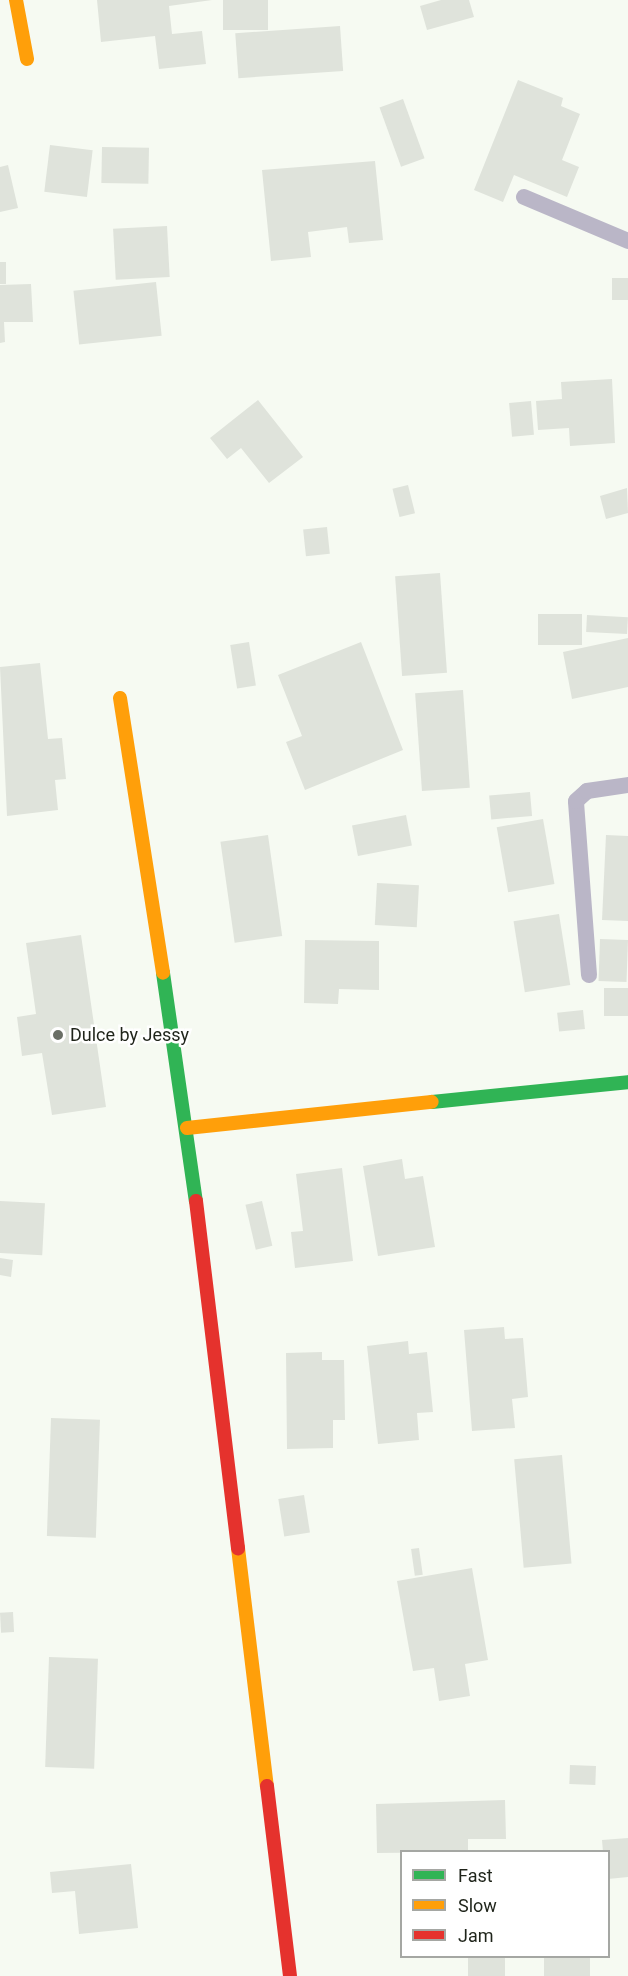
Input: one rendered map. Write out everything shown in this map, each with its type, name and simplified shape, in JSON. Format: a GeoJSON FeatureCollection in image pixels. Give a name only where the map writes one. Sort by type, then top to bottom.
{"type":"FeatureCollection","features":[{"type":"Feature","properties":{"kind":"street"},"geometry":{"type":"LineString","coordinates":[[16,0],[27,59]]}},
{"type":"Feature","properties":{"kind":"street"},"geometry":{"type":"LineString","coordinates":[[120,698],[187,1128],[290,1976]]}},
{"type":"Feature","properties":{"kind":"street"},"geometry":{"type":"LineString","coordinates":[[187,1128],[628,1082]]}},
{"type":"Feature","properties":{"kind":"lane"},"geometry":{"type":"LineString","coordinates":[[524,196],[628,241]]}},
{"type":"Feature","properties":{"kind":"lane"},"geometry":{"type":"LineString","coordinates":[[589,975],[576,801],[587,791],[628,785]]}},
{"type":"Feature","properties":{"kind":"building"},"geometry":{"type":"Polygon","coordinates":[[[97,0],[212,0],[169,6],[172,34],[202,31],[206,64],[159,69],[155,36],[101,42],[97,0]]]}},
{"type":"Feature","properties":{"kind":"building"},"geometry":{"type":"Polygon","coordinates":[[[223,0],[268,0],[268,30],[223,30],[223,0]]]}},
{"type":"Feature","properties":{"kind":"building"},"geometry":{"type":"Polygon","coordinates":[[[441,0],[469,0],[474,17],[427,30],[420,6],[441,0]]]}},
{"type":"Feature","properties":{"kind":"building"},"geometry":{"type":"Polygon","coordinates":[[[340,26],[343,71],[238,78],[235,33],[340,26]]]}},
{"type":"Feature","properties":{"kind":"building"},"geometry":{"type":"Polygon","coordinates":[[[518,80],[563,98],[561,106],[580,114],[562,160],[579,167],[567,197],[514,175],[503,202],[474,190],[518,80]]]}},
{"type":"Feature","properties":{"kind":"building"},"geometry":{"type":"Polygon","coordinates":[[[403,99],[425,158],[401,167],[380,108],[403,99]]]}},
{"type":"Feature","properties":{"kind":"building"},"geometry":{"type":"Polygon","coordinates":[[[50,145],[93,150],[87,197],[44,192],[50,145]]]}},
{"type":"Feature","properties":{"kind":"building"},"geometry":{"type":"Polygon","coordinates":[[[102,147],[149,148],[148,184],[101,183],[102,147]]]}},
{"type":"Feature","properties":{"kind":"building"},"geometry":{"type":"Polygon","coordinates":[[[375,161],[383,240],[349,243],[347,227],[308,232],[311,257],[271,261],[262,170],[375,161]]]}},
{"type":"Feature","properties":{"kind":"building"},"geometry":{"type":"Polygon","coordinates":[[[8,165],[18,208],[0,212],[0,167],[8,165]]]}},
{"type":"Feature","properties":{"kind":"building"},"geometry":{"type":"Polygon","coordinates":[[[167,226],[170,277],[116,280],[113,229],[167,226]]]}},
{"type":"Feature","properties":{"kind":"building"},"geometry":{"type":"Polygon","coordinates":[[[0,262],[6,262],[6,284],[0,284],[0,262]]]}},
{"type":"Feature","properties":{"kind":"building"},"geometry":{"type":"Polygon","coordinates":[[[612,278],[628,278],[628,300],[612,300],[612,278]]]}},
{"type":"Feature","properties":{"kind":"building"},"geometry":{"type":"Polygon","coordinates":[[[156,282],[162,336],[79,344],[73,291],[156,282]]]}},
{"type":"Feature","properties":{"kind":"building"},"geometry":{"type":"Polygon","coordinates":[[[31,284],[33,322],[4,322],[5,342],[0,343],[0,285],[31,284]]]}},
{"type":"Feature","properties":{"kind":"building"},"geometry":{"type":"Polygon","coordinates":[[[612,379],[615,443],[570,446],[569,428],[538,430],[536,401],[562,399],[561,382],[612,379]]]}},
{"type":"Feature","properties":{"kind":"building"},"geometry":{"type":"Polygon","coordinates":[[[258,400],[303,457],[269,483],[241,448],[227,459],[210,438],[258,400]]]}},
{"type":"Feature","properties":{"kind":"building"},"geometry":{"type":"Polygon","coordinates":[[[531,401],[534,435],[512,437],[509,403],[531,401]]]}},
{"type":"Feature","properties":{"kind":"building"},"geometry":{"type":"Polygon","coordinates":[[[408,485],[415,513],[399,517],[392,489],[408,485]]]}},
{"type":"Feature","properties":{"kind":"building"},"geometry":{"type":"Polygon","coordinates":[[[627,488],[628,513],[606,519],[600,496],[627,488]]]}},
{"type":"Feature","properties":{"kind":"building"},"geometry":{"type":"Polygon","coordinates":[[[327,527],[330,554],[306,556],[303,530],[327,527]]]}},
{"type":"Feature","properties":{"kind":"building"},"geometry":{"type":"Polygon","coordinates":[[[440,573],[447,673],[402,676],[395,576],[440,573]]]}},
{"type":"Feature","properties":{"kind":"building"},"geometry":{"type":"Polygon","coordinates":[[[538,614],[582,614],[582,645],[538,645],[538,614]]]}},
{"type":"Feature","properties":{"kind":"building"},"geometry":{"type":"Polygon","coordinates":[[[587,615],[628,617],[627,634],[586,632],[587,615]]]}},
{"type":"Feature","properties":{"kind":"building"},"geometry":{"type":"Polygon","coordinates":[[[628,638],[628,687],[572,699],[563,652],[628,638]]]}},
{"type":"Feature","properties":{"kind":"building"},"geometry":{"type":"Polygon","coordinates":[[[249,642],[256,685],[237,688],[230,645],[249,642]]]}},
{"type":"Feature","properties":{"kind":"building"},"geometry":{"type":"Polygon","coordinates":[[[361,642],[403,750],[305,790],[286,742],[302,736],[278,675],[361,642]]]}},
{"type":"Feature","properties":{"kind":"building"},"geometry":{"type":"Polygon","coordinates":[[[40,663],[48,739],[62,738],[66,779],[55,780],[58,810],[7,816],[0,667],[40,663]]]}},
{"type":"Feature","properties":{"kind":"building"},"geometry":{"type":"Polygon","coordinates":[[[463,690],[470,788],[422,791],[415,693],[463,690]]]}},
{"type":"Feature","properties":{"kind":"building"},"geometry":{"type":"Polygon","coordinates":[[[530,792],[532,816],[491,819],[489,796],[530,792]]]}},
{"type":"Feature","properties":{"kind":"building"},"geometry":{"type":"Polygon","coordinates":[[[406,815],[412,845],[358,856],[352,825],[406,815]]]}},
{"type":"Feature","properties":{"kind":"building"},"geometry":{"type":"Polygon","coordinates":[[[543,819],[554,884],[508,892],[497,827],[543,819]]]}},
{"type":"Feature","properties":{"kind":"building"},"geometry":{"type":"Polygon","coordinates":[[[268,835],[282,936],[235,943],[220,842],[268,835]]]}},
{"type":"Feature","properties":{"kind":"building"},"geometry":{"type":"Polygon","coordinates":[[[606,835],[628,836],[628,921],[602,920],[606,835]]]}},
{"type":"Feature","properties":{"kind":"building"},"geometry":{"type":"Polygon","coordinates":[[[377,883],[419,885],[417,927],[375,925],[377,883]]]}},
{"type":"Feature","properties":{"kind":"building"},"geometry":{"type":"Polygon","coordinates":[[[559,914],[570,985],[525,992],[514,921],[559,914]]]}},
{"type":"Feature","properties":{"kind":"building","name":"Dulce by Jessy"},"geometry":{"type":"Polygon","coordinates":[[[81,935],[106,1107],[52,1115],[42,1053],[22,1056],[17,1017],[36,1014],[26,943],[81,935]]]}},
{"type":"Feature","properties":{"kind":"building"},"geometry":{"type":"Polygon","coordinates":[[[600,939],[628,940],[627,982],[599,981],[600,939]]]}},
{"type":"Feature","properties":{"kind":"building"},"geometry":{"type":"Polygon","coordinates":[[[305,940],[379,941],[379,990],[339,989],[338,1004],[304,1003],[305,940]]]}},
{"type":"Feature","properties":{"kind":"building"},"geometry":{"type":"Polygon","coordinates":[[[604,988],[628,988],[628,1016],[604,1016],[604,988]]]}},
{"type":"Feature","properties":{"kind":"building"},"geometry":{"type":"Polygon","coordinates":[[[583,1010],[585,1029],[559,1032],[557,1013],[583,1010]]]}},
{"type":"Feature","properties":{"kind":"building"},"geometry":{"type":"Polygon","coordinates":[[[402,1159],[405,1179],[423,1176],[435,1247],[378,1256],[363,1166],[402,1159]]]}},
{"type":"Feature","properties":{"kind":"building"},"geometry":{"type":"Polygon","coordinates":[[[342,1168],[353,1261],[295,1268],[291,1232],[303,1231],[296,1174],[342,1168]]]}},
{"type":"Feature","properties":{"kind":"building"},"geometry":{"type":"Polygon","coordinates":[[[0,1201],[45,1203],[42,1255],[0,1253],[0,1201]]]}},
{"type":"Feature","properties":{"kind":"building"},"geometry":{"type":"Polygon","coordinates":[[[262,1201],[272,1246],[256,1250],[245,1205],[262,1201]]]}},
{"type":"Feature","properties":{"kind":"building"},"geometry":{"type":"Polygon","coordinates":[[[0,1258],[13,1260],[11,1277],[0,1275],[0,1258]]]}},
{"type":"Feature","properties":{"kind":"building"},"geometry":{"type":"Polygon","coordinates":[[[504,1327],[505,1339],[523,1338],[528,1397],[512,1399],[515,1428],[472,1431],[464,1330],[504,1327]]]}},
{"type":"Feature","properties":{"kind":"building"},"geometry":{"type":"Polygon","coordinates":[[[408,1341],[409,1354],[427,1352],[433,1412],[417,1413],[419,1440],[378,1444],[367,1346],[408,1341]]]}},
{"type":"Feature","properties":{"kind":"building"},"geometry":{"type":"Polygon","coordinates":[[[322,1352],[322,1360],[344,1360],[345,1420],[333,1420],[333,1448],[287,1449],[286,1353],[322,1352]]]}},
{"type":"Feature","properties":{"kind":"building"},"geometry":{"type":"Polygon","coordinates":[[[51,1418],[100,1420],[96,1538],[47,1536],[51,1418]]]}},
{"type":"Feature","properties":{"kind":"building"},"geometry":{"type":"Polygon","coordinates":[[[562,1455],[571,1564],[524,1568],[514,1459],[562,1455]]]}},
{"type":"Feature","properties":{"kind":"building"},"geometry":{"type":"Polygon","coordinates":[[[304,1495],[310,1533],[284,1537],[278,1499],[304,1495]]]}},
{"type":"Feature","properties":{"kind":"building"},"geometry":{"type":"Polygon","coordinates":[[[419,1548],[423,1575],[415,1576],[411,1549],[419,1548]]]}},
{"type":"Feature","properties":{"kind":"building"},"geometry":{"type":"Polygon","coordinates":[[[472,1568],[488,1660],[465,1664],[470,1696],[439,1701],[434,1668],[413,1671],[397,1581],[472,1568]]]}},
{"type":"Feature","properties":{"kind":"building"},"geometry":{"type":"Polygon","coordinates":[[[13,1612],[14,1632],[1,1633],[0,1613],[13,1612]]]}},
{"type":"Feature","properties":{"kind":"building"},"geometry":{"type":"Polygon","coordinates":[[[49,1657],[98,1659],[94,1769],[45,1767],[49,1657]]]}},
{"type":"Feature","properties":{"kind":"building"},"geometry":{"type":"Polygon","coordinates":[[[570,1765],[596,1766],[595,1785],[569,1784],[570,1765]]]}},
{"type":"Feature","properties":{"kind":"building"},"geometry":{"type":"Polygon","coordinates":[[[505,1800],[506,1839],[468,1839],[468,1850],[400,1850],[400,1853],[377,1853],[376,1804],[505,1800]]]}},
{"type":"Feature","properties":{"kind":"building"},"geometry":{"type":"Polygon","coordinates":[[[628,1838],[628,1877],[610,1879],[610,1850],[603,1850],[602,1840],[628,1838]]]}},
{"type":"Feature","properties":{"kind":"building"},"geometry":{"type":"Polygon","coordinates":[[[131,1864],[138,1928],[79,1934],[75,1891],[52,1893],[50,1872],[131,1864]]]}},
{"type":"Feature","properties":{"kind":"building"},"geometry":{"type":"Polygon","coordinates":[[[468,1958],[505,1958],[505,1976],[468,1976],[468,1958]]]}},
{"type":"Feature","properties":{"kind":"building"},"geometry":{"type":"Polygon","coordinates":[[[544,1958],[590,1958],[590,1976],[544,1976],[544,1958]]]}},
{"type":"Feature","properties":{"kind":"traffic: fast"},"geometry":{"type":"LineString","coordinates":[[163,973],[196,1201]]}},
{"type":"Feature","properties":{"kind":"traffic: fast"},"geometry":{"type":"LineString","coordinates":[[432,1102],[628,1082]]}},
{"type":"Feature","properties":{"kind":"traffic: slow"},"geometry":{"type":"LineString","coordinates":[[16,0],[27,59]]}},
{"type":"Feature","properties":{"kind":"traffic: slow"},"geometry":{"type":"LineString","coordinates":[[120,698],[163,973]]}},
{"type":"Feature","properties":{"kind":"traffic: slow"},"geometry":{"type":"LineString","coordinates":[[187,1128],[432,1102]]}},
{"type":"Feature","properties":{"kind":"traffic: slow"},"geometry":{"type":"LineString","coordinates":[[238,1548],[267,1786]]}},
{"type":"Feature","properties":{"kind":"traffic: jam"},"geometry":{"type":"LineString","coordinates":[[196,1201],[238,1548]]}},
{"type":"Feature","properties":{"kind":"traffic: jam"},"geometry":{"type":"LineString","coordinates":[[267,1786],[290,1976]]}},
{"type":"Feature","properties":{"kind":"place","name":"Dulce by Jessy"},"geometry":{"type":"Point","coordinates":[58,1035]}}]}
